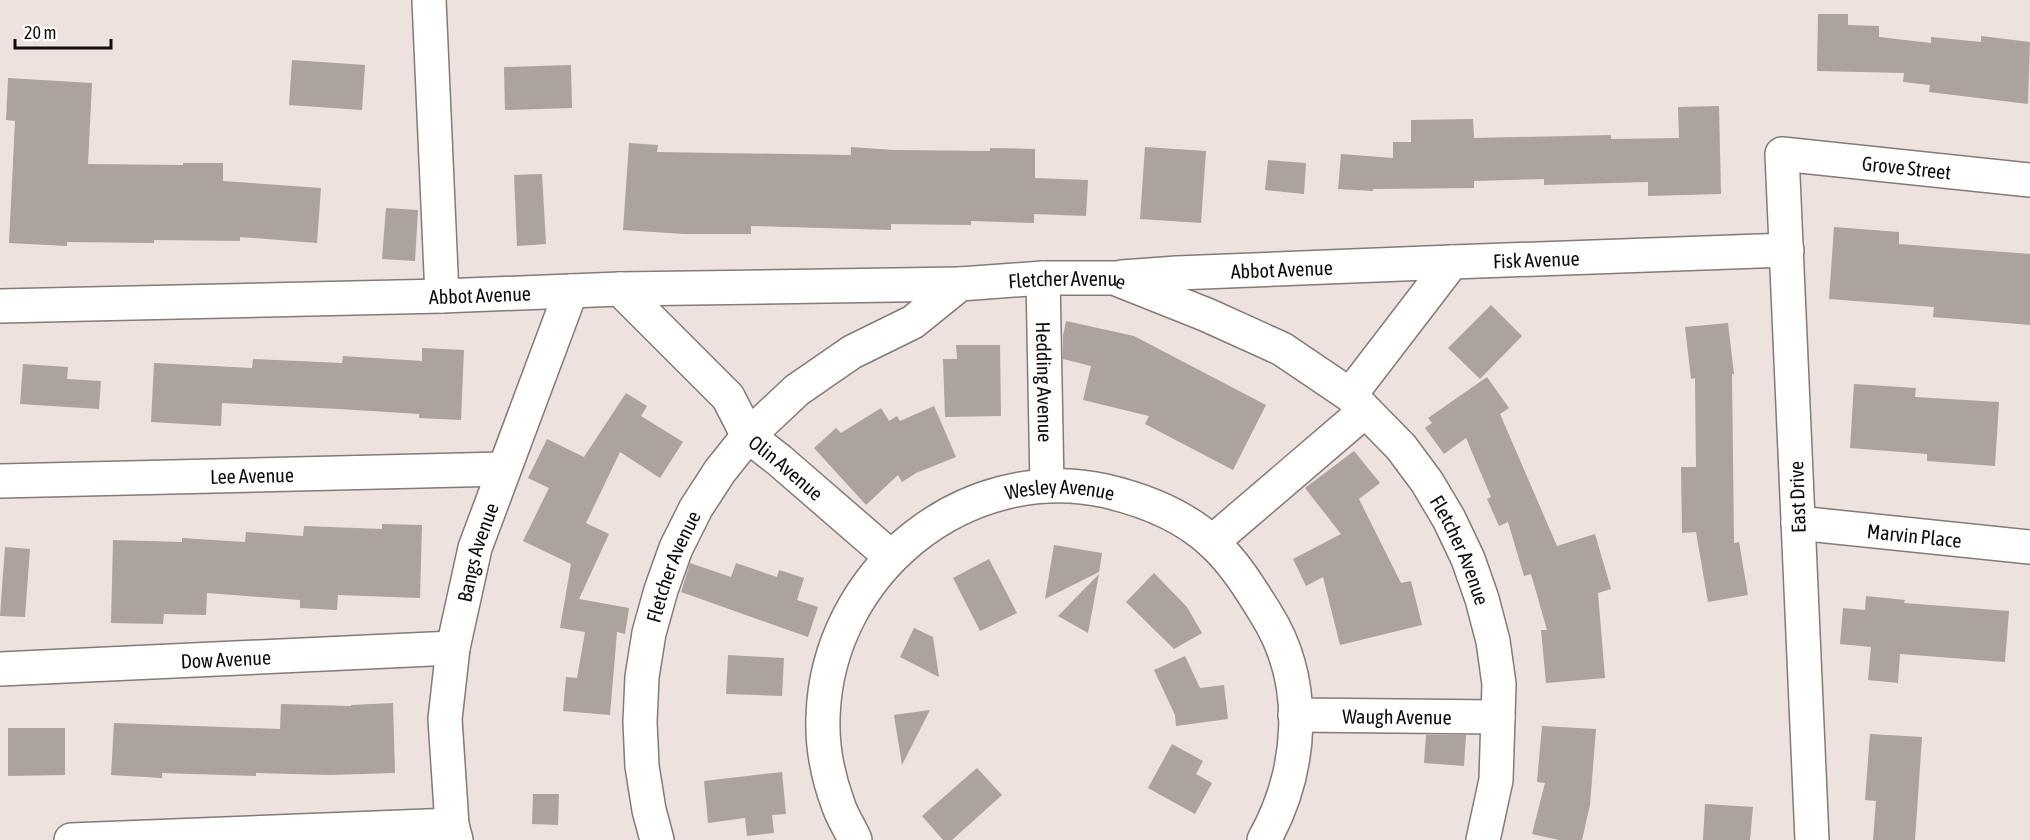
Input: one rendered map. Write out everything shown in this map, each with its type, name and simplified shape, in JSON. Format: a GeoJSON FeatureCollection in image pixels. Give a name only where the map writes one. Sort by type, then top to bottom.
{"type":"FeatureCollection","features":[{"type":"Feature","properties":{"kind":"street"},"geometry":{"type":"LineString","coordinates":[[429,0],[442,296]]}},
{"type":"Feature","properties":{"kind":"street","name":"Grove Street"},"geometry":{"type":"LineString","coordinates":[[1782,154],[2030,180]]}},
{"type":"Feature","properties":{"kind":"street","name":"East Drive"},"geometry":{"type":"LineString","coordinates":[[1782,154],[1812,840]]}},
{"type":"Feature","properties":{"kind":"street","name":"Fisk Avenue"},"geometry":{"type":"LineString","coordinates":[[1452,262],[1787,250]]}},
{"type":"Feature","properties":{"kind":"street"},"geometry":{"type":"LineString","coordinates":[[1212,542],[1358,403],[1452,262]]}},
{"type":"Feature","properties":{"kind":"street","name":"Abbot Avenue"},"geometry":{"type":"LineString","coordinates":[[1114,278],[1177,273],[1452,262]]}},
{"type":"Feature","properties":{"kind":"street","name":"Fletcher Avenue"},"geometry":{"type":"LineString","coordinates":[[657,840],[649,810],[642,766],[640,722],[642,677],[649,633],[660,590],[681,538],[696,508],[720,471],[748,436],[797,390],[852,351],[913,322],[960,285],[1043,278],[1114,278],[1207,315],[1282,349],[1358,403],[1401,447],[1427,482],[1449,519],[1468,559],[1493,641],[1499,684],[1496,780],[1483,840]]}},
{"type":"Feature","properties":{"kind":"street","name":"Hedding Avenue"},"geometry":{"type":"LineString","coordinates":[[1043,278],[1047,486]]}},
{"type":"Feature","properties":{"kind":"street","name":"Abbot Avenue"},"geometry":{"type":"LineString","coordinates":[[0,306],[571,291],[960,285]]}},
{"type":"Feature","properties":{"kind":"street","name":"Olin Avenue"},"geometry":{"type":"LineString","coordinates":[[620,290],[728,397],[748,436],[891,556]]}},
{"type":"Feature","properties":{"kind":"street","name":"Bangs Avenue"},"geometry":{"type":"LineString","coordinates":[[454,832],[445,719],[453,648],[475,548],[571,291]]}},
{"type":"Feature","properties":{"kind":"street","name":"Lee Avenue"},"geometry":{"type":"LineString","coordinates":[[0,481],[503,469]]}},
{"type":"Feature","properties":{"kind":"street","name":"Wesley Avenue"},"geometry":{"type":"LineString","coordinates":[[855,840],[838,805],[826,761],[823,717],[828,672],[842,630],[863,591],[891,556],[927,527],[947,515],[979,500],[1012,490],[1047,486],[1090,488],[1132,497],[1172,514],[1212,542],[1241,575],[1278,633],[1290,666],[1296,744],[1289,782],[1276,819],[1264,840]]}},
{"type":"Feature","properties":{"kind":"street","name":"Marvin Place"},"geometry":{"type":"LineString","coordinates":[[1798,523],[2030,547]]}},
{"type":"Feature","properties":{"kind":"street","name":"Dow Avenue"},"geometry":{"type":"LineString","coordinates":[[0,669],[453,648]]}},
{"type":"Feature","properties":{"kind":"street","name":"Waugh Avenue"},"geometry":{"type":"LineString","coordinates":[[1295,715],[1498,717]]}},
{"type":"Feature","properties":{"kind":"street"},"geometry":{"type":"LineString","coordinates":[[71,840],[454,832]]}},
{"type":"Feature","properties":{"kind":"building"},"geometry":{"type":"Polygon","coordinates":[[[1818,14],[1848,14],[1848,25],[1879,26],[1879,37],[1931,43],[1931,37],[1981,42],[1981,36],[2030,42],[2028,104],[1929,92],[1930,85],[1903,82],[1904,73],[1817,71],[1818,14]]]}},
{"type":"Feature","properties":{"kind":"building"},"geometry":{"type":"Polygon","coordinates":[[[292,60],[365,65],[362,110],[289,105],[292,60]]]}},
{"type":"Feature","properties":{"kind":"building"},"geometry":{"type":"Polygon","coordinates":[[[571,65],[572,108],[505,110],[504,67],[571,65]]]}},
{"type":"Feature","properties":{"kind":"building"},"geometry":{"type":"Polygon","coordinates":[[[8,78],[92,83],[88,164],[223,163],[223,181],[321,188],[317,243],[240,237],[240,241],[67,242],[67,246],[9,243],[15,121],[6,120],[8,78]]]}},
{"type":"Feature","properties":{"kind":"building"},"geometry":{"type":"Polygon","coordinates":[[[1719,106],[1721,194],[1648,196],[1648,182],[1544,185],[1544,179],[1474,181],[1474,188],[1373,189],[1373,191],[1338,189],[1341,154],[1393,158],[1393,142],[1411,142],[1411,120],[1473,119],[1474,138],[1611,135],[1611,139],[1679,138],[1678,107],[1719,106]]]}},
{"type":"Feature","properties":{"kind":"building"},"geometry":{"type":"Polygon","coordinates":[[[629,143],[658,145],[657,152],[851,155],[851,147],[894,150],[1035,149],[1035,178],[1088,180],[1086,216],[1034,214],[1034,223],[971,221],[971,225],[891,224],[891,230],[751,226],[751,234],[684,234],[623,230],[629,143]]]}},
{"type":"Feature","properties":{"kind":"building"},"geometry":{"type":"Polygon","coordinates":[[[1145,147],[1206,151],[1201,223],[1140,219],[1145,147]]]}},
{"type":"Feature","properties":{"kind":"building"},"geometry":{"type":"Polygon","coordinates":[[[1268,160],[1306,163],[1304,194],[1265,190],[1268,160]]]}},
{"type":"Feature","properties":{"kind":"building"},"geometry":{"type":"Polygon","coordinates":[[[542,174],[546,244],[517,246],[514,175],[542,174]]]}},
{"type":"Feature","properties":{"kind":"building"},"geometry":{"type":"Polygon","coordinates":[[[386,208],[418,210],[415,261],[382,259],[386,208]]]}},
{"type":"Feature","properties":{"kind":"building"},"geometry":{"type":"Polygon","coordinates":[[[1834,227],[1899,232],[1899,244],[2030,254],[2030,325],[1933,317],[1934,307],[1829,299],[1834,227]]]}},
{"type":"Feature","properties":{"kind":"building"},"geometry":{"type":"Polygon","coordinates":[[[1491,305],[1522,336],[1480,379],[1448,348],[1491,305]]]}},
{"type":"Feature","properties":{"kind":"building"},"geometry":{"type":"Polygon","coordinates":[[[1066,321],[1134,336],[1266,405],[1233,470],[1145,424],[1149,416],[1083,400],[1091,366],[1063,359],[1063,336],[1066,321]]]}},
{"type":"Feature","properties":{"kind":"building"},"geometry":{"type":"Polygon","coordinates":[[[1728,323],[1734,374],[1732,374],[1734,543],[1739,542],[1748,595],[1708,602],[1696,532],[1682,533],[1681,467],[1696,467],[1695,378],[1691,379],[1685,327],[1728,323]]]}},
{"type":"Feature","properties":{"kind":"building"},"geometry":{"type":"Polygon","coordinates":[[[956,345],[1000,345],[1001,416],[945,417],[943,359],[957,359],[956,345]]]}},
{"type":"Feature","properties":{"kind":"building"},"geometry":{"type":"Polygon","coordinates":[[[422,348],[464,350],[461,420],[419,418],[419,414],[222,403],[221,426],[151,422],[154,363],[252,368],[253,359],[342,363],[343,356],[422,361],[422,348]]]}},
{"type":"Feature","properties":{"kind":"building"},"geometry":{"type":"Polygon","coordinates":[[[23,364],[68,367],[67,379],[101,381],[99,409],[20,404],[23,364]]]}},
{"type":"Feature","properties":{"kind":"building"},"geometry":{"type":"Polygon","coordinates":[[[1487,377],[1509,408],[1500,414],[1557,546],[1595,534],[1611,589],[1598,593],[1605,678],[1546,683],[1541,630],[1547,630],[1531,574],[1524,576],[1508,522],[1499,526],[1487,499],[1491,497],[1466,438],[1444,454],[1425,428],[1432,423],[1428,418],[1487,377]]]}},
{"type":"Feature","properties":{"kind":"building"},"geometry":{"type":"Polygon","coordinates":[[[1854,384],[1916,388],[1915,397],[1999,402],[1995,466],[1927,461],[1927,454],[1850,448],[1854,384]]]}},
{"type":"Feature","properties":{"kind":"building"},"geometry":{"type":"Polygon","coordinates":[[[626,393],[647,406],[641,416],[683,442],[660,478],[620,452],[586,523],[609,534],[579,599],[629,608],[625,634],[617,632],[610,715],[563,711],[566,677],[577,678],[585,632],[560,628],[571,564],[523,541],[549,488],[528,478],[547,439],[584,457],[626,393]]]}},
{"type":"Feature","properties":{"kind":"building"},"geometry":{"type":"Polygon","coordinates":[[[934,406],[956,457],[916,473],[902,482],[898,475],[866,505],[814,448],[836,428],[841,433],[881,408],[889,421],[897,416],[900,421],[934,406]]]}},
{"type":"Feature","properties":{"kind":"building"},"geometry":{"type":"Polygon","coordinates":[[[1354,451],[1380,483],[1359,499],[1401,583],[1411,581],[1422,625],[1340,645],[1323,577],[1306,586],[1293,559],[1341,534],[1305,488],[1354,451]]]}},
{"type":"Feature","properties":{"kind":"building"},"geometry":{"type":"Polygon","coordinates":[[[382,524],[422,525],[420,598],[338,595],[337,610],[300,608],[300,600],[207,593],[206,615],[164,614],[163,624],[111,623],[113,540],[182,542],[182,538],[245,542],[246,532],[303,536],[304,526],[382,529],[382,524]]]}},
{"type":"Feature","properties":{"kind":"building"},"geometry":{"type":"Polygon","coordinates":[[[1054,545],[1102,553],[1099,572],[1045,599],[1054,545]]]}},
{"type":"Feature","properties":{"kind":"building"},"geometry":{"type":"Polygon","coordinates":[[[5,547],[30,549],[25,617],[0,616],[5,547]]]}},
{"type":"Feature","properties":{"kind":"building"},"geometry":{"type":"Polygon","coordinates":[[[989,559],[1017,613],[980,631],[953,578],[989,559]]]}},
{"type":"Feature","properties":{"kind":"building"},"geometry":{"type":"Polygon","coordinates":[[[690,563],[731,577],[736,563],[777,577],[779,570],[804,578],[797,600],[818,607],[808,637],[681,592],[690,563]]]}},
{"type":"Feature","properties":{"kind":"building"},"geometry":{"type":"Polygon","coordinates":[[[1154,573],[1187,607],[1202,633],[1174,649],[1126,602],[1154,573]]]}},
{"type":"Feature","properties":{"kind":"building"},"geometry":{"type":"Polygon","coordinates":[[[1099,574],[1088,633],[1058,616],[1099,574]]]}},
{"type":"Feature","properties":{"kind":"building"},"geometry":{"type":"Polygon","coordinates":[[[1866,596],[1905,600],[1904,603],[2009,611],[2005,662],[1900,654],[1898,683],[1868,680],[1871,647],[1840,644],[1843,608],[1865,610],[1866,596]]]}},
{"type":"Feature","properties":{"kind":"building"},"geometry":{"type":"Polygon","coordinates":[[[914,628],[933,637],[939,677],[900,657],[914,628]]]}},
{"type":"Feature","properties":{"kind":"building"},"geometry":{"type":"Polygon","coordinates":[[[728,655],[784,658],[782,696],[726,694],[728,655]]]}},
{"type":"Feature","properties":{"kind":"building"},"geometry":{"type":"Polygon","coordinates":[[[1185,656],[1200,688],[1224,685],[1228,719],[1176,726],[1175,715],[1154,670],[1185,656]]]}},
{"type":"Feature","properties":{"kind":"building"},"geometry":{"type":"Polygon","coordinates":[[[393,703],[395,773],[330,775],[256,773],[256,776],[162,773],[162,778],[111,775],[114,723],[280,729],[281,704],[351,706],[393,703]]]}},
{"type":"Feature","properties":{"kind":"building"},"geometry":{"type":"Polygon","coordinates":[[[930,710],[902,765],[894,715],[930,710]]]}},
{"type":"Feature","properties":{"kind":"building"},"geometry":{"type":"Polygon","coordinates":[[[1542,726],[1596,729],[1590,805],[1582,840],[1559,840],[1532,834],[1545,783],[1537,782],[1542,726]]]}},
{"type":"Feature","properties":{"kind":"building"},"geometry":{"type":"Polygon","coordinates":[[[8,728],[65,728],[65,775],[8,776],[8,728]]]}},
{"type":"Feature","properties":{"kind":"building"},"geometry":{"type":"Polygon","coordinates":[[[1870,734],[1922,737],[1915,840],[1873,840],[1876,801],[1865,800],[1870,734]]]}},
{"type":"Feature","properties":{"kind":"building"},"geometry":{"type":"Polygon","coordinates":[[[1426,735],[1466,735],[1464,766],[1424,763],[1426,735]]]}},
{"type":"Feature","properties":{"kind":"building"},"geometry":{"type":"Polygon","coordinates":[[[1172,744],[1203,761],[1196,774],[1212,783],[1195,814],[1148,788],[1172,744]]]}},
{"type":"Feature","properties":{"kind":"building"},"geometry":{"type":"Polygon","coordinates":[[[977,768],[1002,795],[952,840],[943,840],[922,816],[977,768]]]}},
{"type":"Feature","properties":{"kind":"building"},"geometry":{"type":"Polygon","coordinates":[[[782,772],[786,814],[772,815],[774,833],[747,836],[745,818],[708,823],[704,781],[782,772]]]}},
{"type":"Feature","properties":{"kind":"building"},"geometry":{"type":"Polygon","coordinates":[[[533,794],[559,794],[558,825],[532,824],[533,794]]]}},
{"type":"Feature","properties":{"kind":"building"},"geometry":{"type":"Polygon","coordinates":[[[1705,804],[1753,807],[1750,840],[1703,840],[1705,804]]]}}]}
